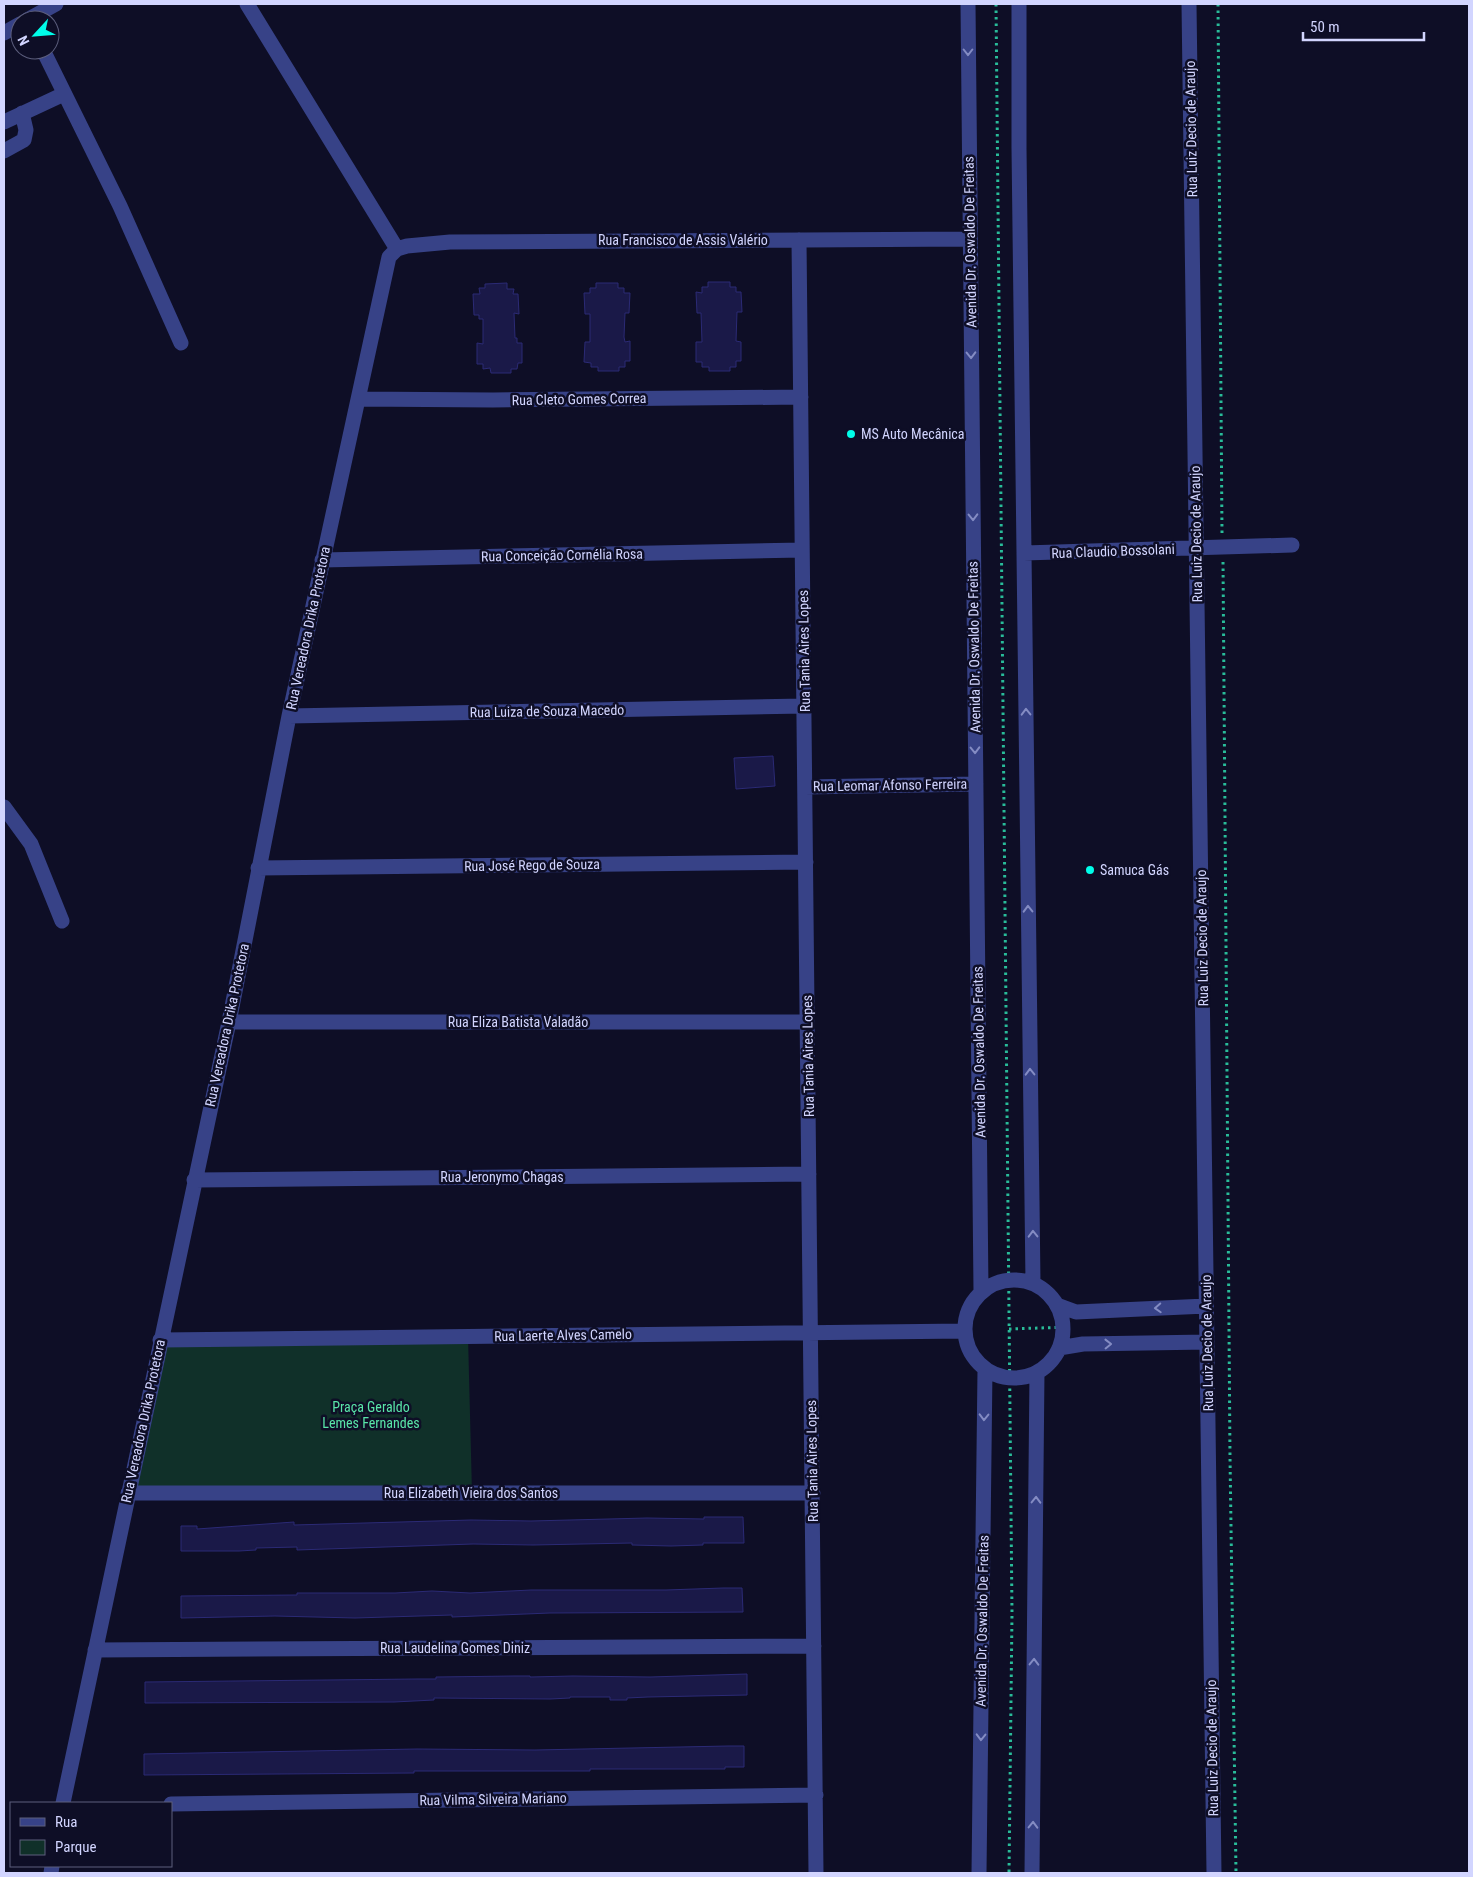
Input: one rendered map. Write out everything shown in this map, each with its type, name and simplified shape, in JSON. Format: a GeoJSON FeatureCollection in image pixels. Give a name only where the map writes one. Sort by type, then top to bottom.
{"type":"FeatureCollection","features":[{"type":"Feature","properties":{"kind":"street"},"geometry":{"type":"LineString","coordinates":[[247,4],[397,249]]}},
{"type":"Feature","properties":{"kind":"street","name":"Avenida Dr. Oswaldo De Freitas"},"geometry":{"type":"LineString","coordinates":[[968,4],[981,1291]]}},
{"type":"Feature","properties":{"kind":"street"},"geometry":{"type":"LineString","coordinates":[[1019,4],[1019,148],[1033,1283]]}},
{"type":"Feature","properties":{"kind":"street","name":"Rua Luiz Decio de Araujo"},"geometry":{"type":"LineString","coordinates":[[1189,4],[1214,1873]]}},
{"type":"Feature","properties":{"kind":"street"},"geometry":{"type":"LineString","coordinates":[[48,60],[120,206],[181,343]]}},
{"type":"Feature","properties":{"kind":"street"},"geometry":{"type":"LineString","coordinates":[[4,122],[64,94]]}},
{"type":"Feature","properties":{"kind":"street"},"geometry":{"type":"LineString","coordinates":[[4,151],[24,140],[26,130],[22,113]]}},
{"type":"Feature","properties":{"kind":"street","name":"Rua Francisco de Assis Valério"},"geometry":{"type":"LineString","coordinates":[[397,249],[407,246],[450,242],[970,239]]}},
{"type":"Feature","properties":{"kind":"street","name":"Rua Tania Aires Lopes"},"geometry":{"type":"LineString","coordinates":[[799,240],[816,1873]]}},
{"type":"Feature","properties":{"kind":"street","name":"Rua Vereadora Drika Protetora"},"geometry":{"type":"LineString","coordinates":[[63,1802],[229,1022],[258,868],[322,560],[389,257],[397,249]]}},
{"type":"Feature","properties":{"kind":"street","name":"Rua Cleto Gomes Correa"},"geometry":{"type":"LineString","coordinates":[[358,399],[493,400],[801,397]]}},
{"type":"Feature","properties":{"kind":"street","name":"Rua Claudio Bossolani"},"geometry":{"type":"LineString","coordinates":[[1024,554],[1292,545]]}},
{"type":"Feature","properties":{"kind":"street","name":"Rua Conceição Cornélia Rosa"},"geometry":{"type":"LineString","coordinates":[[322,560],[802,550]]}},
{"type":"Feature","properties":{"kind":"street","name":"Rua Luiza de Souza Macedo"},"geometry":{"type":"LineString","coordinates":[[289,716],[804,706]]}},
{"type":"Feature","properties":{"kind":"street","name":"Rua Leomar Afonso Ferreira"},"geometry":{"type":"LineString","coordinates":[[805,787],[976,784]]}},
{"type":"Feature","properties":{"kind":"street"},"geometry":{"type":"LineString","coordinates":[[4,807],[31,844],[62,921]]}},
{"type":"Feature","properties":{"kind":"street","name":"Rua José Rego de Souza"},"geometry":{"type":"LineString","coordinates":[[258,868],[806,862]]}},
{"type":"Feature","properties":{"kind":"street","name":"Rua Eliza Batista Valadão"},"geometry":{"type":"LineString","coordinates":[[229,1022],[807,1022]]}},
{"type":"Feature","properties":{"kind":"street","name":"Rua Jeronymo Chagas"},"geometry":{"type":"LineString","coordinates":[[194,1180],[809,1174]]}},
{"type":"Feature","properties":{"kind":"street"},"geometry":{"type":"LineString","coordinates":[[1009,1280],[1023,1280],[1033,1283],[1047,1292],[1057,1305],[1063,1327],[1059,1348],[1050,1362],[1037,1372],[1027,1376],[1010,1377],[994,1374],[985,1369],[971,1352],[965,1331],[968,1309],[981,1291],[990,1285],[1009,1280]]}},
{"type":"Feature","properties":{"kind":"street"},"geometry":{"type":"LineString","coordinates":[[1057,1305],[1076,1312],[1206,1306]]}},
{"type":"Feature","properties":{"kind":"street","name":"Rua Laerte Alves Camelo"},"geometry":{"type":"LineString","coordinates":[[160,1340],[965,1331]]}},
{"type":"Feature","properties":{"kind":"street"},"geometry":{"type":"LineString","coordinates":[[1059,1348],[1083,1344],[1207,1342]]}},
{"type":"Feature","properties":{"kind":"street","name":"Avenida Dr. Oswaldo De Freitas"},"geometry":{"type":"LineString","coordinates":[[979,1873],[985,1369]]}},
{"type":"Feature","properties":{"kind":"street"},"geometry":{"type":"LineString","coordinates":[[1032,1873],[1037,1372]]}},
{"type":"Feature","properties":{"kind":"street","name":"Rua Elizabeth Vieira dos Santos"},"geometry":{"type":"LineString","coordinates":[[128,1493],[813,1493]]}},
{"type":"Feature","properties":{"kind":"street","name":"Rua Laudelina Gomes Diniz"},"geometry":{"type":"LineString","coordinates":[[95,1650],[814,1646]]}},
{"type":"Feature","properties":{"kind":"street","name":"Rua Vilma Silveira Mariano"},"geometry":{"type":"LineString","coordinates":[[172,1804],[816,1795]]}},
{"type":"Feature","properties":{"kind":"path"},"geometry":{"type":"LineString","coordinates":[[996,4],[1012,1613],[1009,1873]]}},
{"type":"Feature","properties":{"kind":"path"},"geometry":{"type":"LineString","coordinates":[[1218,4],[1230,1447],[1236,1873]]}},
{"type":"Feature","properties":{"kind":"green space","name":"Praça Geraldo Lemes Fernandes"},"geometry":{"type":"Polygon","coordinates":[[[468,1336],[472,1493],[128,1493],[160,1340],[468,1336]]]}},
{"type":"Feature","properties":{"kind":"building"},"geometry":{"type":"Polygon","coordinates":[[[708,282],[730,282],[730,287],[736,287],[736,292],[741,292],[742,312],[737,312],[736,341],[741,342],[741,361],[736,361],[736,367],[730,367],[730,371],[709,371],[709,367],[702,367],[702,362],[696,362],[696,342],[702,342],[701,313],[697,313],[696,292],[702,293],[702,287],[708,287],[708,282]]]}},
{"type":"Feature","properties":{"kind":"building"},"geometry":{"type":"Polygon","coordinates":[[[507,283],[507,289],[514,289],[513,294],[518,294],[519,314],[514,313],[515,338],[517,338],[517,343],[522,343],[522,363],[518,363],[517,369],[511,369],[511,373],[491,373],[490,368],[483,369],[483,364],[477,364],[477,343],[483,344],[483,319],[479,319],[479,315],[474,315],[473,294],[480,294],[479,288],[485,288],[485,284],[507,283]]]}},
{"type":"Feature","properties":{"kind":"building"},"geometry":{"type":"Polygon","coordinates":[[[596,283],[618,283],[618,288],[624,288],[624,293],[630,293],[629,313],[625,313],[624,337],[625,342],[630,341],[630,361],[625,361],[625,367],[619,367],[619,371],[598,371],[598,367],[591,367],[591,363],[584,362],[585,342],[590,342],[590,314],[585,314],[584,293],[590,293],[590,288],[596,288],[596,283]]]}},
{"type":"Feature","properties":{"kind":"building"},"geometry":{"type":"Polygon","coordinates":[[[773,756],[775,786],[736,789],[734,758],[773,756]]]}},
{"type":"Feature","properties":{"kind":"building"},"geometry":{"type":"Polygon","coordinates":[[[704,1517],[743,1517],[744,1543],[703,1543],[703,1545],[671,1546],[632,1545],[632,1543],[473,1544],[297,1550],[297,1547],[256,1548],[256,1550],[239,1551],[181,1551],[181,1526],[197,1526],[197,1529],[294,1522],[294,1525],[471,1520],[704,1519],[704,1517]]]}},
{"type":"Feature","properties":{"kind":"building"},"geometry":{"type":"Polygon","coordinates":[[[742,1588],[743,1612],[550,1613],[452,1617],[452,1615],[355,1618],[275,1616],[181,1618],[181,1596],[742,1588]]]}},
{"type":"Feature","properties":{"kind":"building"},"geometry":{"type":"Polygon","coordinates":[[[747,1674],[747,1695],[648,1697],[627,1698],[627,1700],[610,1700],[610,1697],[570,1697],[550,1699],[434,1698],[434,1700],[394,1702],[145,1703],[145,1682],[436,1679],[436,1677],[514,1676],[650,1677],[747,1674]]]}},
{"type":"Feature","properties":{"kind":"building"},"geometry":{"type":"Polygon","coordinates":[[[744,1746],[744,1767],[725,1767],[725,1769],[144,1775],[144,1754],[744,1746]]]}},
{"type":"Feature","properties":{"kind":"place","name":"MS Auto Mecânica"},"geometry":{"type":"Point","coordinates":[851,434]}},
{"type":"Feature","properties":{"kind":"place","name":"Samuca Gás"},"geometry":{"type":"Point","coordinates":[1090,870]}}]}
